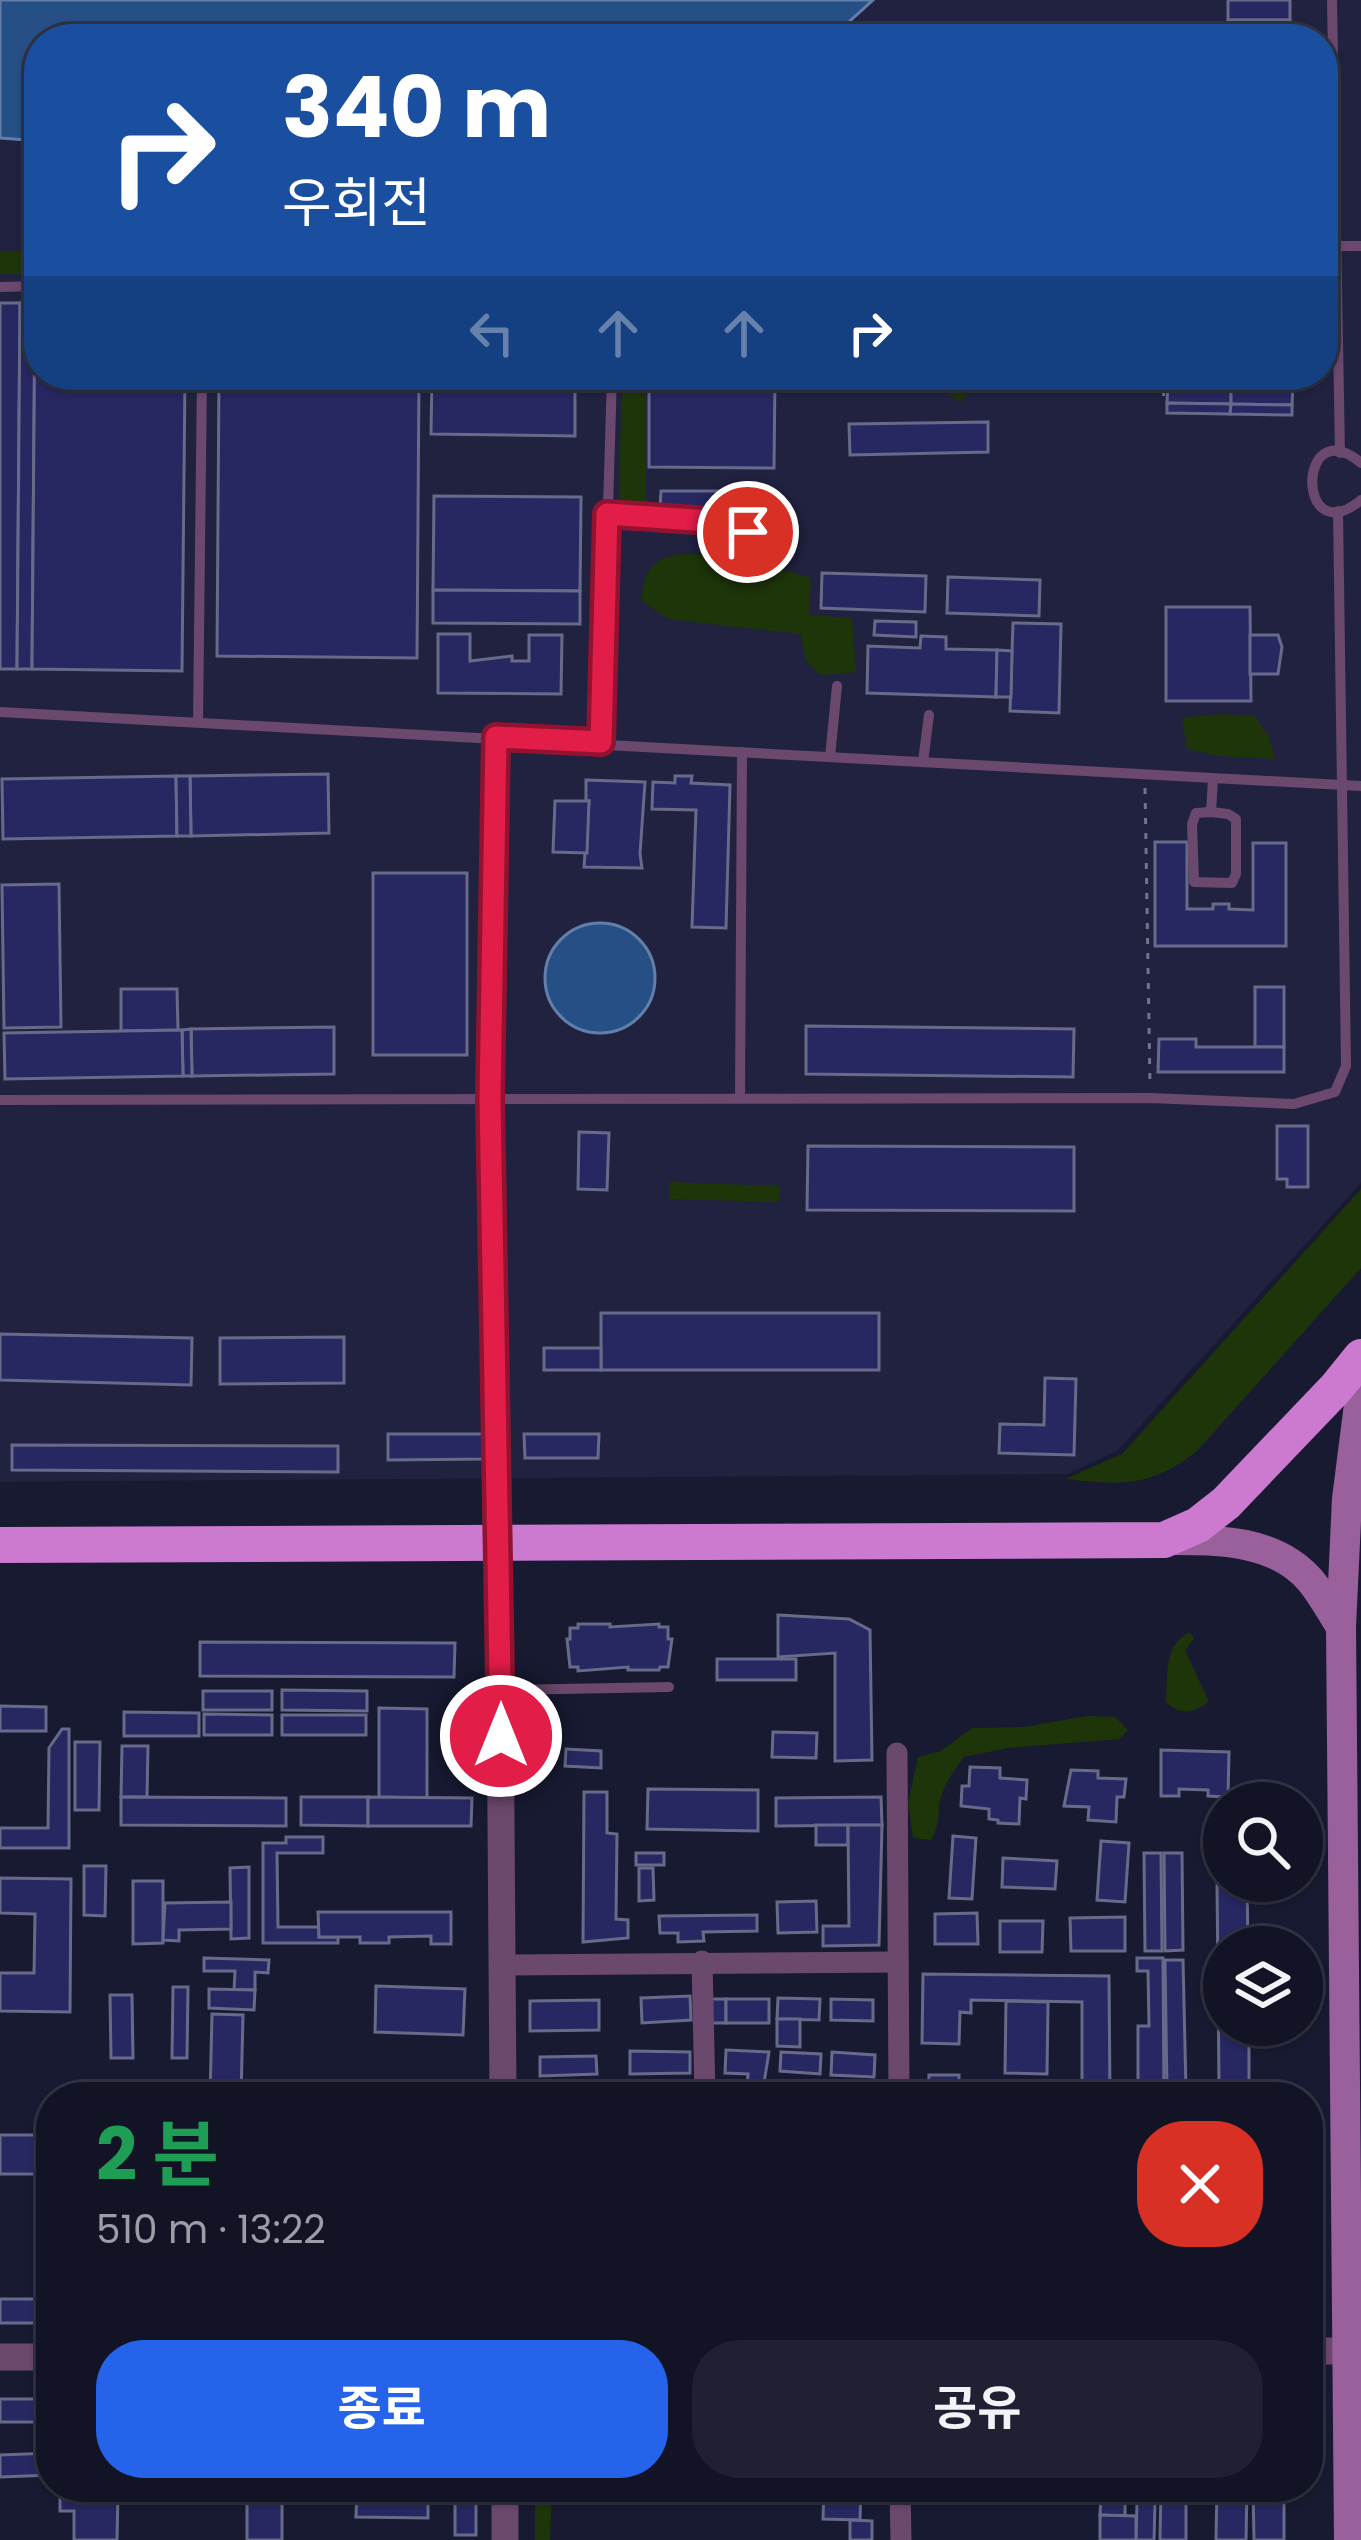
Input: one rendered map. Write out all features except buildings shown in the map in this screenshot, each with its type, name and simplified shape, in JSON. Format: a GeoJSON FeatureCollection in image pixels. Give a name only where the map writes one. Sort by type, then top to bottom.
{"type":"FeatureCollection","features":[{"type":"Feature","properties":{"kind":"highway"},"geometry":{"type":"LineString","coordinates":[[0,1545],[1164,1540],[1198,1525],[1226,1503],[1361,1357]]}},
{"type":"Feature","properties":{"kind":"main road"},"geometry":{"type":"LineString","coordinates":[[1349,2540],[1355,2419],[1349,2351],[1342,1628],[1347,1499],[1361,1389]]}},
{"type":"Feature","properties":{"kind":"main road"},"geometry":{"type":"LineString","coordinates":[[1164,1540],[1240,1543],[1269,1552],[1310,1579],[1342,1628]]}},
{"type":"Feature","properties":{"kind":"street"},"geometry":{"type":"LineString","coordinates":[[500,1543],[503,2082]]}},
{"type":"Feature","properties":{"kind":"street"},"geometry":{"type":"LineString","coordinates":[[897,1753],[899,2082]]}},
{"type":"Feature","properties":{"kind":"street"},"geometry":{"type":"LineString","coordinates":[[701,1961],[705,2082]]}},
{"type":"Feature","properties":{"kind":"street"},"geometry":{"type":"LineString","coordinates":[[502,1965],[898,1962]]}},
{"type":"Feature","properties":{"kind":"street"},"geometry":{"type":"LineString","coordinates":[[1323,2351],[1349,2351]]}},
{"type":"Feature","properties":{"kind":"street"},"geometry":{"type":"LineString","coordinates":[[0,2357],[36,2357]]}},
{"type":"Feature","properties":{"kind":"street"},"geometry":{"type":"LineString","coordinates":[[505,2502],[506,2540]]}},
{"type":"Feature","properties":{"kind":"street"},"geometry":{"type":"LineString","coordinates":[[900,2502],[901,2540]]}},
{"type":"Feature","properties":{"kind":"lane"},"geometry":{"type":"LineString","coordinates":[[1338,350],[1340,453]]}},
{"type":"Feature","properties":{"kind":"lane"},"geometry":{"type":"LineString","coordinates":[[198,722],[202,390]]}},
{"type":"Feature","properties":{"kind":"lane"},"geometry":{"type":"LineString","coordinates":[[601,742],[611,390]]}},
{"type":"Feature","properties":{"kind":"lane"},"geometry":{"type":"LineString","coordinates":[[1340,453],[1361,463]]}},
{"type":"Feature","properties":{"kind":"lane"},"geometry":{"type":"LineString","coordinates":[[1340,453],[1316,464],[1310,481],[1321,505],[1338,511],[1361,500]]}},
{"type":"Feature","properties":{"kind":"lane"},"geometry":{"type":"LineString","coordinates":[[0,1100],[1150,1098],[1294,1104],[1335,1092],[1346,1066],[1338,511]]}},
{"type":"Feature","properties":{"kind":"lane"},"geometry":{"type":"LineString","coordinates":[[607,514],[711,521],[748,532],[782,556]]}},
{"type":"Feature","properties":{"kind":"lane"},"geometry":{"type":"LineString","coordinates":[[830,757],[838,686]]}},
{"type":"Feature","properties":{"kind":"lane"},"geometry":{"type":"LineString","coordinates":[[0,712],[1361,786]]}},
{"type":"Feature","properties":{"kind":"lane"},"geometry":{"type":"LineString","coordinates":[[923,762],[929,715]]}},
{"type":"Feature","properties":{"kind":"lane"},"geometry":{"type":"LineString","coordinates":[[496,737],[490,1099],[500,1543]]}},
{"type":"Feature","properties":{"kind":"lane"},"geometry":{"type":"LineString","coordinates":[[740,1098],[742,752]]}},
{"type":"Feature","properties":{"kind":"lane"},"geometry":{"type":"LineString","coordinates":[[1211,812],[1213,779]]}},
{"type":"Feature","properties":{"kind":"lane"},"geometry":{"type":"LineString","coordinates":[[1211,812],[1236,819],[1232,883],[1194,883],[1192,824],[1196,813],[1211,812]]}},
{"type":"Feature","properties":{"kind":"lane"},"geometry":{"type":"LineString","coordinates":[[500,1690],[669,1687]]}},
{"type":"Feature","properties":{"kind":"path"},"geometry":{"type":"LineString","coordinates":[[1164,390],[1164,405]]}},
{"type":"Feature","properties":{"kind":"path"},"geometry":{"type":"LineString","coordinates":[[1144,776],[1150,1098]]}},
{"type":"Feature","properties":{"kind":"shaded area"},"geometry":{"type":"Polygon","coordinates":[[[0,0],[873,0],[847,24],[24,24],[24,140],[0,138],[0,0]]]}},
{"type":"Feature","properties":{"kind":"shaded area"},"geometry":{"type":"Polygon","coordinates":[[[873,0],[1361,0],[1361,1183],[1118,1450],[1068,1474],[0,1482],[0,138],[24,140],[24,390],[1338,390],[1338,24],[847,24],[873,0]]]}},
{"type":"Feature","properties":{"kind":"shaded area"},"geometry":{"type":"Polygon","coordinates":[[[600,923],[621,927],[639,939],[651,957],[655,978],[651,999],[639,1017],[621,1029],[600,1033],[579,1029],[561,1017],[549,999],[545,978],[549,957],[561,939],[579,927],[600,923]]]}},
{"type":"Feature","properties":{"kind":"green space"},"geometry":{"type":"Polygon","coordinates":[[[0,251],[24,251],[24,274],[0,274],[0,251]]]}},
{"type":"Feature","properties":{"kind":"green space"},"geometry":{"type":"Polygon","coordinates":[[[622,390],[646,390],[646,507],[629,507],[619,495],[622,390]]]}},
{"type":"Feature","properties":{"kind":"green space"},"geometry":{"type":"Polygon","coordinates":[[[941,390],[970,390],[960,402],[941,390]]]}},
{"type":"Feature","properties":{"kind":"green space"},"geometry":{"type":"Polygon","coordinates":[[[724,553],[811,578],[809,615],[852,618],[856,672],[820,675],[806,661],[800,634],[668,619],[642,601],[644,583],[657,562],[679,554],[724,553]]]}},
{"type":"Feature","properties":{"kind":"green space"},"geometry":{"type":"Polygon","coordinates":[[[1254,716],[1269,736],[1275,759],[1187,749],[1182,718],[1254,716]]]}},
{"type":"Feature","properties":{"kind":"green space"},"geometry":{"type":"Polygon","coordinates":[[[669,1182],[780,1186],[779,1202],[669,1199],[669,1182]]]}},
{"type":"Feature","properties":{"kind":"green space"},"geometry":{"type":"Polygon","coordinates":[[[1361,1189],[1361,1268],[1197,1451],[1149,1478],[1065,1479],[1122,1454],[1361,1189]]]}},
{"type":"Feature","properties":{"kind":"green space"},"geometry":{"type":"Polygon","coordinates":[[[1190,1632],[1194,1639],[1185,1650],[1209,1702],[1182,1711],[1166,1702],[1167,1672],[1175,1645],[1190,1632]]]}},
{"type":"Feature","properties":{"kind":"green space"},"geometry":{"type":"Polygon","coordinates":[[[1087,1716],[1115,1717],[1128,1730],[1120,1739],[1008,1748],[964,1757],[944,1789],[931,1840],[913,1838],[908,1803],[918,1757],[941,1751],[972,1728],[1025,1727],[1087,1716]]]}},
{"type":"Feature","properties":{"kind":"green space"},"geometry":{"type":"Polygon","coordinates":[[[535,2502],[551,2502],[550,2540],[535,2540],[535,2502]]]}},
{"type":"Feature","properties":{"kind":"route"},"geometry":{"type":"LineString","coordinates":[[501,1736],[490,1099],[496,737],[601,742],[607,514],[711,521],[748,532]]}}]}
